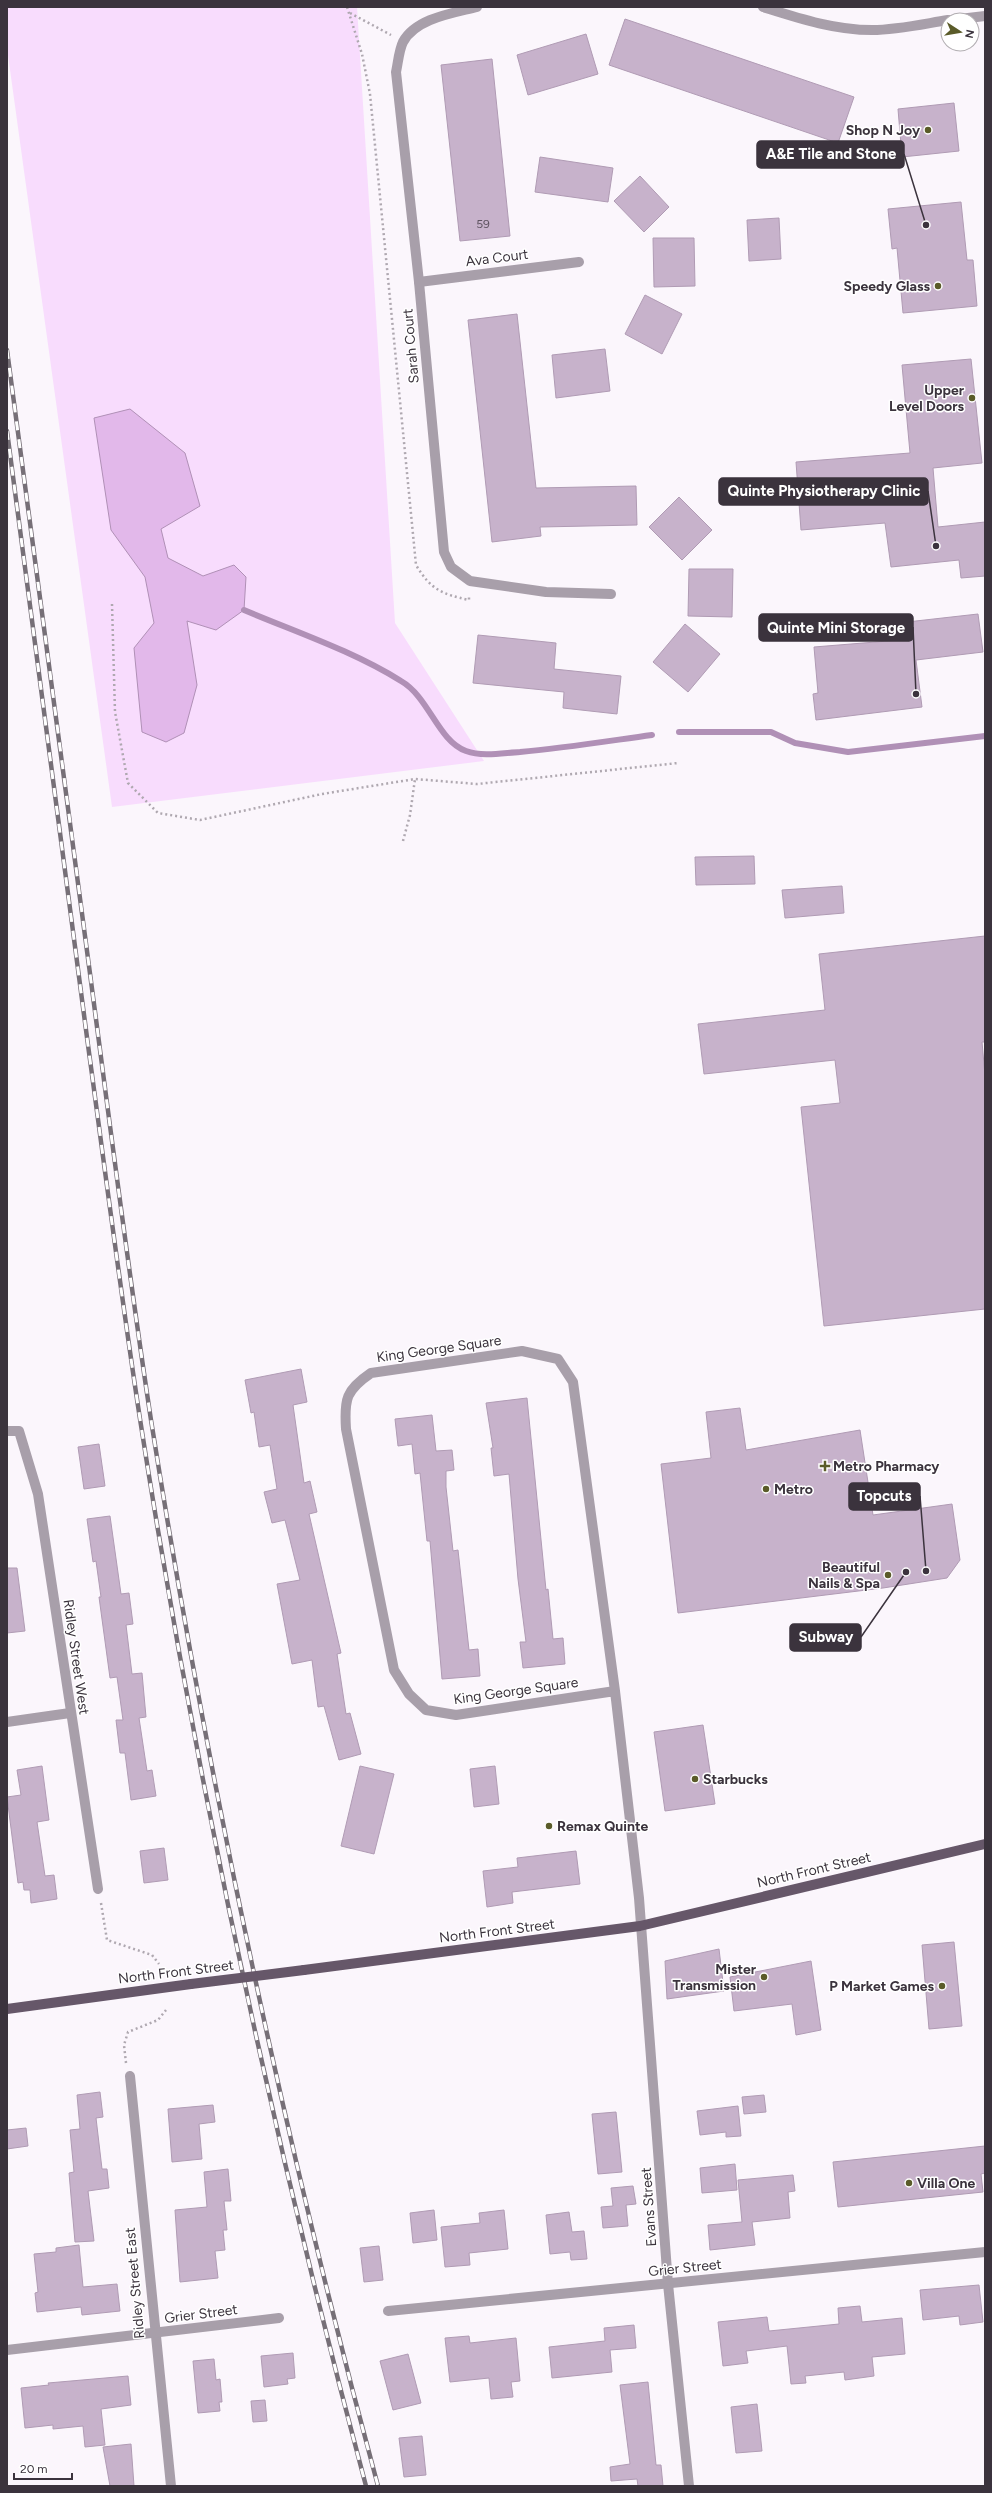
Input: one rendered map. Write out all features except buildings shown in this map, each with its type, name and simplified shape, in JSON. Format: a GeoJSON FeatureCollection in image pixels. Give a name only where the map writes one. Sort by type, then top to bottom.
{"type":"FeatureCollection","features":[{"type":"Feature","properties":{"kind":"main road","name":"North Front Street"},"geometry":{"type":"LineString","coordinates":[[7,2010],[191,1984],[640,1926],[985,1844]]}},
{"type":"Feature","properties":{"kind":"street"},"geometry":{"type":"LineString","coordinates":[[403,42],[414,29],[435,19],[477,7]]}},
{"type":"Feature","properties":{"kind":"street"},"geometry":{"type":"LineString","coordinates":[[763,7],[801,19],[841,28],[872,30],[940,21]]}},
{"type":"Feature","properties":{"kind":"street","name":"Sarah Court"},"geometry":{"type":"LineString","coordinates":[[403,42],[396,72],[419,282],[444,552],[452,567],[470,581],[546,592],[611,594]]}},
{"type":"Feature","properties":{"kind":"street","name":"Ava Court"},"geometry":{"type":"LineString","coordinates":[[419,282],[579,262]]}},
{"type":"Feature","properties":{"kind":"street","name":"King George Square"},"geometry":{"type":"LineString","coordinates":[[615,1691],[456,1715],[426,1710],[408,1694],[394,1670],[346,1429],[344,1404],[355,1383],[372,1373],[522,1351],[558,1359],[573,1382],[615,1691],[639,1898],[640,1926]]}},
{"type":"Feature","properties":{"kind":"street","name":"Ridley Street West"},"geometry":{"type":"LineString","coordinates":[[7,1431],[19,1431],[38,1494],[70,1713],[98,1888]]}},
{"type":"Feature","properties":{"kind":"street"},"geometry":{"type":"LineString","coordinates":[[7,1722],[70,1713]]}},
{"type":"Feature","properties":{"kind":"street","name":"Evans Street"},"geometry":{"type":"LineString","coordinates":[[640,1926],[668,2284],[689,2486]]}},
{"type":"Feature","properties":{"kind":"street","name":"Ridley Street East"},"geometry":{"type":"LineString","coordinates":[[130,2076],[154,2334],[171,2486]]}},
{"type":"Feature","properties":{"kind":"street","name":"Grier Street"},"geometry":{"type":"LineString","coordinates":[[388,2311],[985,2252]]}},
{"type":"Feature","properties":{"kind":"street","name":"Grier Street"},"geometry":{"type":"LineString","coordinates":[[7,2350],[154,2334],[279,2318]]}},
{"type":"Feature","properties":{"kind":"path"},"geometry":{"type":"LineString","coordinates":[[347,7],[362,54],[370,94],[416,565],[424,578],[434,589],[448,595],[469,600],[470,581]]}},
{"type":"Feature","properties":{"kind":"path"},"geometry":{"type":"LineString","coordinates":[[349,13],[403,42]]}},
{"type":"Feature","properties":{"kind":"path"},"geometry":{"type":"LineString","coordinates":[[112,604],[115,712],[128,783],[158,813],[200,820],[322,794],[415,779],[477,784],[678,763]]}},
{"type":"Feature","properties":{"kind":"path"},"geometry":{"type":"LineString","coordinates":[[404,841],[410,815],[415,779]]}},
{"type":"Feature","properties":{"kind":"path"},"geometry":{"type":"LineString","coordinates":[[98,1888],[107,1940],[152,1955],[159,1964]]}},
{"type":"Feature","properties":{"kind":"path"},"geometry":{"type":"LineString","coordinates":[[130,2076],[124,2045],[128,2032],[158,2020],[166,2010]]}},
{"type":"Feature","properties":{"kind":"shaded area"},"geometry":{"type":"Polygon","coordinates":[[[7,7],[357,7],[395,623],[484,761],[112,807],[7,48],[7,7]]]}},
{"type":"Feature","properties":{"kind":"shaded area"},"geometry":{"type":"Polygon","coordinates":[[[130,409],[185,453],[200,506],[161,529],[168,558],[203,576],[234,565],[246,577],[244,610],[216,630],[187,621],[197,685],[184,733],[166,742],[142,732],[134,648],[154,623],[145,577],[111,530],[94,418],[130,409]]]}},
{"type":"Feature","properties":{"kind":"waterway"},"geometry":{"type":"LineString","coordinates":[[244,610],[324,642],[364,660],[401,681],[411,688],[419,697],[448,738],[456,746],[472,753],[499,754],[520,752],[652,735]]}},
{"type":"Feature","properties":{"kind":"waterway"},"geometry":{"type":"LineString","coordinates":[[679,732],[771,732],[795,743],[848,752],[985,736]]}},
{"type":"Feature","properties":{"kind":"railway"},"geometry":{"type":"LineString","coordinates":[[7,350],[127,1250],[151,1420],[173,1554],[223,1823],[279,2089],[310,2222],[378,2486]]}},
{"type":"Feature","properties":{"kind":"railway"},"geometry":{"type":"LineString","coordinates":[[7,431],[120,1279],[140,1419],[162,1554],[211,1822],[268,2089],[299,2222],[366,2486]]}},
{"type":"Feature","properties":{"kind":"place","name":"Shop N Joy"},"geometry":{"type":"Point","coordinates":[928,130]}},
{"type":"Feature","properties":{"kind":"place","name":"A&E Tile and Stone"},"geometry":{"type":"Point","coordinates":[926,225]}},
{"type":"Feature","properties":{"kind":"place","name":"Speedy Glass"},"geometry":{"type":"Point","coordinates":[938,286]}},
{"type":"Feature","properties":{"kind":"place","name":"Upper Level Doors"},"geometry":{"type":"Point","coordinates":[972,398]}},
{"type":"Feature","properties":{"kind":"place","name":"Quinte Physiotherapy Clinic"},"geometry":{"type":"Point","coordinates":[936,546]}},
{"type":"Feature","properties":{"kind":"place","name":"Quinte Mini Storage"},"geometry":{"type":"Point","coordinates":[916,694]}},
{"type":"Feature","properties":{"kind":"place","name":"Metro Pharmacy"},"geometry":{"type":"Point","coordinates":[825,1466]}},
{"type":"Feature","properties":{"kind":"place","name":"Metro"},"geometry":{"type":"Point","coordinates":[766,1489]}},
{"type":"Feature","properties":{"kind":"place","name":"Topcuts"},"geometry":{"type":"Point","coordinates":[926,1571]}},
{"type":"Feature","properties":{"kind":"place","name":"Subway"},"geometry":{"type":"Point","coordinates":[906,1572]}},
{"type":"Feature","properties":{"kind":"place","name":"Beautiful Nails & Spa"},"geometry":{"type":"Point","coordinates":[888,1575]}},
{"type":"Feature","properties":{"kind":"place","name":"Starbucks"},"geometry":{"type":"Point","coordinates":[695,1779]}},
{"type":"Feature","properties":{"kind":"place","name":"Remax Quinte"},"geometry":{"type":"Point","coordinates":[549,1826]}},
{"type":"Feature","properties":{"kind":"place","name":"Mister Transmission"},"geometry":{"type":"Point","coordinates":[764,1977]}},
{"type":"Feature","properties":{"kind":"place","name":"P Market Games"},"geometry":{"type":"Point","coordinates":[942,1986]}},
{"type":"Feature","properties":{"kind":"place","name":"Villa One"},"geometry":{"type":"Point","coordinates":[909,2183]}}]}
